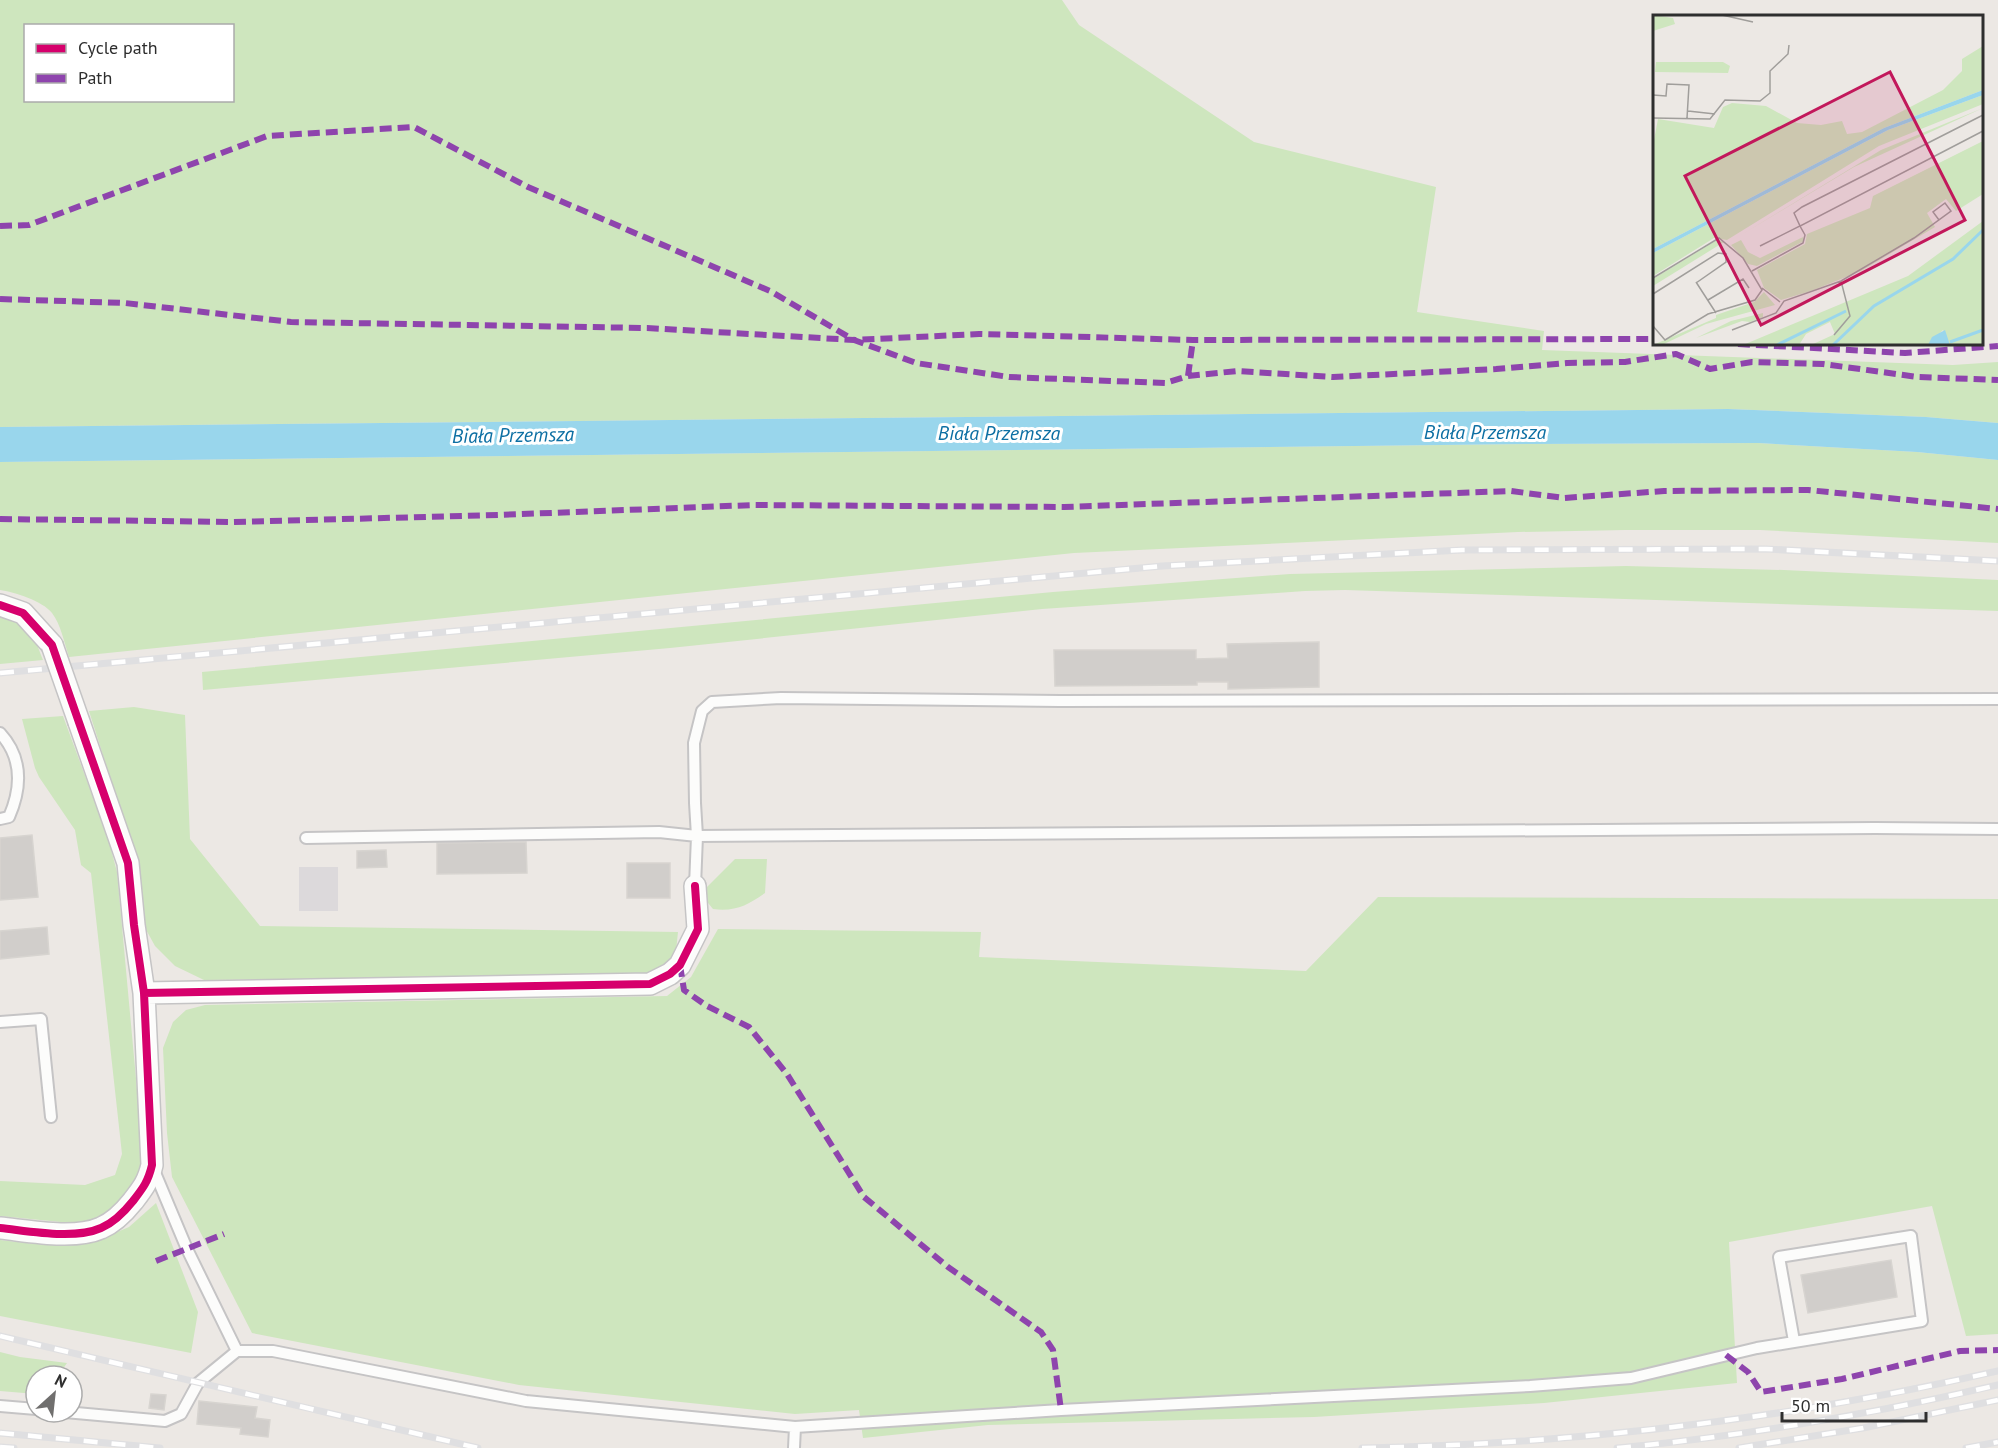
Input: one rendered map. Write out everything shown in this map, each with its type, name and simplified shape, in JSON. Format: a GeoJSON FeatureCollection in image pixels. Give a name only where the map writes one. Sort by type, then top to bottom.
{"type":"FeatureCollection","features":[{"type":"Feature","properties":{"kind":"street"},"geometry":{"type":"LineString","coordinates":[[0,605],[23,613],[52,645],[128,863],[144,993],[152,1165],[148,1182],[125,1211],[102,1228],[84,1232],[57,1233],[0,1228]]}},
{"type":"Feature","properties":{"kind":"street"},"geometry":{"type":"LineString","coordinates":[[144,993],[650,984],[670,974],[680,965],[698,929],[695,886]]}},
{"type":"Feature","properties":{"kind":"lane"},"geometry":{"type":"LineString","coordinates":[[695,886],[697,836],[694,803],[694,743],[702,711],[712,702],[781,698],[1060,701],[1998,699]]}},
{"type":"Feature","properties":{"kind":"lane"},"geometry":{"type":"LineString","coordinates":[[0,733],[10,744],[19,778],[16,800],[9,817],[0,819]]}},
{"type":"Feature","properties":{"kind":"lane"},"geometry":{"type":"LineString","coordinates":[[306,838],[659,832],[697,836],[1998,829]]}},
{"type":"Feature","properties":{"kind":"lane"},"geometry":{"type":"LineString","coordinates":[[0,1022],[42,1019],[51,1118]]}},
{"type":"Feature","properties":{"kind":"lane"},"geometry":{"type":"LineString","coordinates":[[152,1165],[187,1249],[237,1351]]}},
{"type":"Feature","properties":{"kind":"lane"},"geometry":{"type":"LineString","coordinates":[[84,1414],[165,1421],[181,1414],[198,1383],[237,1351],[273,1351],[526,1401],[795,1427],[1061,1410],[1530,1386],[1631,1378],[1794,1341],[1922,1321],[1911,1236],[1779,1257],[1794,1341]]}},
{"type":"Feature","properties":{"kind":"lane"},"geometry":{"type":"LineString","coordinates":[[0,1406],[24,1408]]}},
{"type":"Feature","properties":{"kind":"lane"},"geometry":{"type":"LineString","coordinates":[[794,1448],[795,1427]]}},
{"type":"Feature","properties":{"kind":"shaded area"},"geometry":{"type":"Polygon","coordinates":[[[299,867],[338,867],[338,911],[299,911],[299,867]]]}},
{"type":"Feature","properties":{"kind":"green space"},"geometry":{"type":"Polygon","coordinates":[[[0,0],[1062,0],[1079,25],[1254,142],[1436,187],[1417,312],[1544,331],[1542,350],[1953,365],[1998,362],[1998,423],[1926,417],[1728,409],[0,427],[0,0]]]}},
{"type":"Feature","properties":{"kind":"green space"},"geometry":{"type":"Polygon","coordinates":[[[1758,443],[1917,452],[1998,460],[1998,543],[1760,530],[1625,530],[1518,532],[1074,553],[69,657],[58,623],[48,609],[28,598],[0,590],[0,462],[1758,443]]]}},
{"type":"Feature","properties":{"kind":"green space"},"geometry":{"type":"Polygon","coordinates":[[[1626,566],[1784,570],[1998,580],[1998,611],[1345,590],[1305,591],[1042,609],[670,648],[203,690],[202,672],[1053,592],[1290,574],[1626,566]]]}},
{"type":"Feature","properties":{"kind":"green space"},"geometry":{"type":"Polygon","coordinates":[[[0,615],[18,622],[29,631],[43,660],[0,664],[0,615]]]}},
{"type":"Feature","properties":{"kind":"green space"},"geometry":{"type":"Polygon","coordinates":[[[134,707],[185,715],[190,839],[260,926],[678,932],[676,951],[669,968],[654,975],[204,980],[175,966],[155,946],[144,926],[135,856],[89,711],[134,707]]]}},
{"type":"Feature","properties":{"kind":"green space"},"geometry":{"type":"Polygon","coordinates":[[[63,716],[108,838],[117,872],[142,1144],[139,1176],[130,1195],[103,1217],[81,1224],[0,1216],[0,1181],[85,1185],[115,1175],[122,1154],[91,873],[81,865],[75,830],[39,777],[22,719],[63,716]]]}},
{"type":"Feature","properties":{"kind":"green space"},"geometry":{"type":"Polygon","coordinates":[[[735,859],[767,859],[765,893],[741,907],[713,909],[704,898],[703,886],[707,887],[735,859]]]}},
{"type":"Feature","properties":{"kind":"green space"},"geometry":{"type":"Polygon","coordinates":[[[1378,897],[1998,899],[1998,1334],[1966,1336],[1932,1206],[1729,1242],[1737,1383],[1544,1403],[1314,1417],[988,1425],[863,1438],[859,1410],[795,1414],[519,1385],[252,1333],[172,1177],[167,1133],[163,1048],[173,1022],[186,1010],[205,1005],[667,996],[691,977],[718,929],[981,932],[979,957],[1306,971],[1378,897]]]}},
{"type":"Feature","properties":{"kind":"green space"},"geometry":{"type":"Polygon","coordinates":[[[156,1203],[198,1312],[191,1353],[0,1316],[0,1240],[35,1244],[91,1243],[129,1227],[156,1203]]]}},
{"type":"Feature","properties":{"kind":"green space"},"geometry":{"type":"Polygon","coordinates":[[[0,1352],[67,1363],[24,1364],[24,1393],[0,1391],[0,1352]]]}},
{"type":"Feature","properties":{"kind":"water","name":"Biała Przemsza"},"geometry":{"type":"Polygon","coordinates":[[[1728,409],[1926,417],[1998,423],[1998,460],[1917,452],[1758,443],[0,462],[0,427],[1728,409]]]}},
{"type":"Feature","properties":{"kind":"building"},"geometry":{"type":"Polygon","coordinates":[[[1319,642],[1319,687],[1228,689],[1228,682],[1197,682],[1197,685],[1055,686],[1054,650],[1196,650],[1196,659],[1228,658],[1227,644],[1319,642]]]}},
{"type":"Feature","properties":{"kind":"building"},"geometry":{"type":"Polygon","coordinates":[[[32,835],[38,897],[0,900],[0,838],[32,835]]]}},
{"type":"Feature","properties":{"kind":"building"},"geometry":{"type":"Polygon","coordinates":[[[526,842],[527,873],[437,874],[437,843],[526,842]]]}},
{"type":"Feature","properties":{"kind":"building"},"geometry":{"type":"Polygon","coordinates":[[[386,850],[387,867],[357,868],[357,851],[386,850]]]}},
{"type":"Feature","properties":{"kind":"building"},"geometry":{"type":"Polygon","coordinates":[[[627,863],[670,863],[670,898],[627,898],[627,863]]]}},
{"type":"Feature","properties":{"kind":"building"},"geometry":{"type":"Polygon","coordinates":[[[47,927],[49,954],[0,959],[0,931],[47,927]]]}},
{"type":"Feature","properties":{"kind":"building"},"geometry":{"type":"Polygon","coordinates":[[[1891,1260],[1897,1297],[1808,1313],[1801,1275],[1891,1260]]]}},
{"type":"Feature","properties":{"kind":"building"},"geometry":{"type":"Polygon","coordinates":[[[151,1394],[166,1395],[164,1410],[149,1408],[151,1394]]]}},
{"type":"Feature","properties":{"kind":"building"},"geometry":{"type":"Polygon","coordinates":[[[199,1401],[257,1407],[255,1418],[270,1420],[268,1437],[240,1434],[241,1428],[197,1424],[199,1401]]]}},
{"type":"Feature","properties":{"kind":"railway"},"geometry":{"type":"LineString","coordinates":[[0,673],[1162,566],[1462,550],[1766,549],[1998,561]]}},
{"type":"Feature","properties":{"kind":"railway"},"geometry":{"type":"LineString","coordinates":[[0,1336],[478,1448]]}},
{"type":"Feature","properties":{"kind":"railway"},"geometry":{"type":"LineString","coordinates":[[1362,1448],[1522,1441],[1682,1426],[1841,1403],[1998,1371]]}},
{"type":"Feature","properties":{"kind":"railway"},"geometry":{"type":"LineString","coordinates":[[1617,1448],[1808,1423],[1998,1385]]}},
{"type":"Feature","properties":{"kind":"railway"},"geometry":{"type":"LineString","coordinates":[[1739,1448],[1863,1428],[1998,1400]]}},
{"type":"Feature","properties":{"kind":"railway"},"geometry":{"type":"LineString","coordinates":[[0,1433],[160,1448]]}},
{"type":"Feature","properties":{"kind":"railway"},"geometry":{"type":"LineString","coordinates":[[1966,1448],[1998,1442]]}},
{"type":"Feature","properties":{"kind":"railway"},"geometry":{"type":"LineString","coordinates":[[0,1447],[14,1448]]}},
{"type":"Feature","properties":{"kind":"marked path"},"geometry":{"type":"LineString","coordinates":[[0,226],[29,225],[267,136],[414,127],[528,187],[770,291],[854,340],[916,363],[1009,377],[1165,383],[1188,376],[1237,371],[1333,377],[1567,363],[1625,362],[1676,354],[1710,369],[1752,362],[1823,364],[1918,377],[1998,380]]}},
{"type":"Feature","properties":{"kind":"marked path"},"geometry":{"type":"LineString","coordinates":[[0,299],[125,303],[291,322],[647,328],[854,340],[979,334],[1193,340],[1653,339]]}},
{"type":"Feature","properties":{"kind":"marked path"},"geometry":{"type":"LineString","coordinates":[[1188,376],[1193,340]]}},
{"type":"Feature","properties":{"kind":"marked path"},"geometry":{"type":"LineString","coordinates":[[1757,345],[1905,353],[1998,346]]}},
{"type":"Feature","properties":{"kind":"marked path"},"geometry":{"type":"LineString","coordinates":[[0,519],[233,522],[754,505],[1064,507],[1511,491],[1564,498],[1664,491],[1808,490],[1998,509]]}},
{"type":"Feature","properties":{"kind":"marked path"},"geometry":{"type":"LineString","coordinates":[[680,965],[684,990],[707,1006],[749,1027],[787,1074],[864,1197],[948,1267],[1041,1332],[1053,1350],[1061,1410]]}},
{"type":"Feature","properties":{"kind":"marked path"},"geometry":{"type":"LineString","coordinates":[[156,1261],[224,1234]]}},
{"type":"Feature","properties":{"kind":"marked path"},"geometry":{"type":"LineString","coordinates":[[1726,1355],[1748,1372],[1761,1392],[1842,1379],[1960,1351],[1998,1350]]}},
{"type":"Feature","properties":{"kind":"cycle path"},"geometry":{"type":"LineString","coordinates":[[0,605],[23,613],[52,645],[128,863],[144,993],[152,1165],[145,1184],[133,1201],[119,1216],[101,1228],[90,1232],[65,1234],[0,1228]]}},
{"type":"Feature","properties":{"kind":"cycle path"},"geometry":{"type":"LineString","coordinates":[[144,993],[650,984],[670,974],[680,965],[698,929],[695,886]]}}]}
